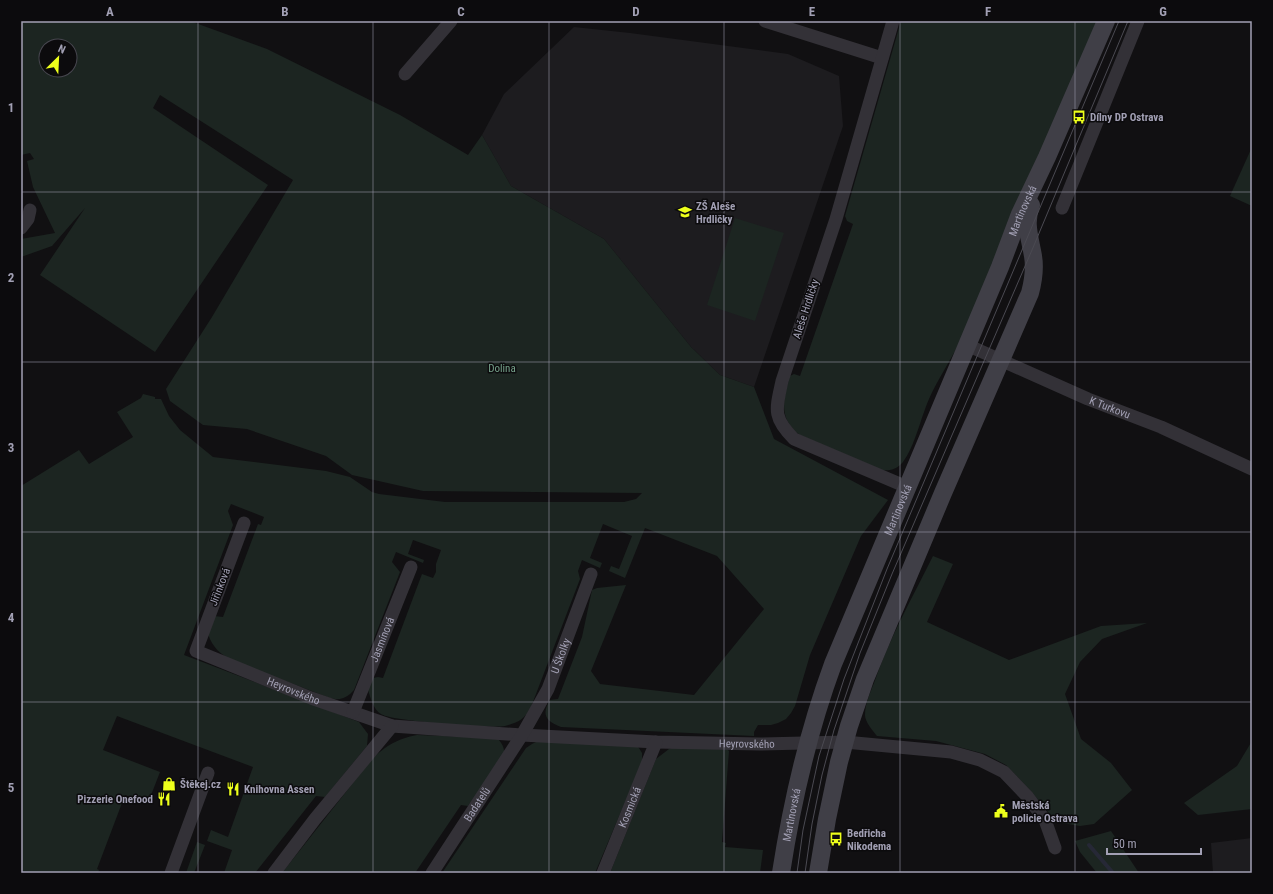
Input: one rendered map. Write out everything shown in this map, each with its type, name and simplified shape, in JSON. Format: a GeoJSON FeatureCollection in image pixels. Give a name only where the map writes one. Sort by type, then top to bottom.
{"type":"FeatureCollection","features":[{"type":"Feature","properties":{"kind":"street"},"geometry":{"type":"LineString","coordinates":[[405,74],[452,21]]}},
{"type":"Feature","properties":{"kind":"street"},"geometry":{"type":"LineString","coordinates":[[765,21],[882,58]]}},
{"type":"Feature","properties":{"kind":"street","name":"Aleše Hrdličky"},"geometry":{"type":"LineString","coordinates":[[893,21],[836,219],[782,381],[776,407],[779,420],[794,439],[907,487]]}},
{"type":"Feature","properties":{"kind":"street","name":"Martinovská"},"geometry":{"type":"LineString","coordinates":[[781,873],[792,808],[808,743],[833,664],[1000,268],[1020,214],[1047,157],[1106,21]]}},
{"type":"Feature","properties":{"kind":"street"},"geometry":{"type":"LineString","coordinates":[[1062,208],[1138,21]]}},
{"type":"Feature","properties":{"kind":"street","name":"Martinovská"},"geometry":{"type":"LineString","coordinates":[[818,873],[830,802],[845,742],[878,646],[1028,300],[1032,286],[1033,260],[1027,218],[1047,157]]}},
{"type":"Feature","properties":{"kind":"street"},"geometry":{"type":"LineString","coordinates":[[21,228],[28,219],[30,210]]}},
{"type":"Feature","properties":{"kind":"street","name":"K Turkovu"},"geometry":{"type":"LineString","coordinates":[[968,344],[1088,398],[1161,427],[1252,469]]}},
{"type":"Feature","properties":{"kind":"street","name":"Jiřinková"},"geometry":{"type":"LineString","coordinates":[[196,651],[244,523]]}},
{"type":"Feature","properties":{"kind":"street","name":"Jasmínová"},"geometry":{"type":"LineString","coordinates":[[353,712],[411,567]]}},
{"type":"Feature","properties":{"kind":"street","name":"U Školky"},"geometry":{"type":"LineString","coordinates":[[522,735],[548,689],[591,574]]}},
{"type":"Feature","properties":{"kind":"street","name":"Heyrovského"},"geometry":{"type":"LineString","coordinates":[[196,651],[311,698],[392,726],[656,742],[741,744],[845,742],[951,752],[980,760],[1004,772],[1027,796],[1045,820],[1055,848]]}},
{"type":"Feature","properties":{"kind":"street"},"geometry":{"type":"LineString","coordinates":[[274,873],[315,819],[392,726]]}},
{"type":"Feature","properties":{"kind":"street","name":"Badatelů"},"geometry":{"type":"LineString","coordinates":[[432,873],[522,735]]}},
{"type":"Feature","properties":{"kind":"street","name":"Kosmická"},"geometry":{"type":"LineString","coordinates":[[603,873],[656,742]]}},
{"type":"Feature","properties":{"kind":"street"},"geometry":{"type":"LineString","coordinates":[[171,873],[208,773]]}},
{"type":"Feature","properties":{"kind":"shaded area","name":"ZŠ Aleše Hrdličky"},"geometry":{"type":"Polygon","coordinates":[[[574,27],[788,54],[839,76],[843,126],[754,387],[720,375],[691,347],[604,239],[511,186],[482,135],[504,94],[574,27]]]}},
{"type":"Feature","properties":{"kind":"shaded area"},"geometry":{"type":"Polygon","coordinates":[[[1252,838],[1252,873],[1213,873],[1211,843],[1252,838]]]}},
{"type":"Feature","properties":{"kind":"green space","name":"Dolina"},"geometry":{"type":"Polygon","coordinates":[[[21,21],[190,21],[267,49],[400,115],[468,155],[482,135],[511,186],[604,239],[691,347],[720,375],[754,387],[774,439],[888,500],[861,536],[810,655],[795,706],[791,713],[786,719],[778,723],[771,725],[758,725],[754,732],[754,736],[561,727],[546,717],[547,705],[550,700],[558,699],[582,637],[592,590],[597,588],[626,585],[591,671],[600,684],[694,695],[764,609],[717,556],[645,528],[625,578],[609,571],[611,566],[619,569],[632,536],[603,524],[590,558],[602,563],[600,568],[582,560],[578,571],[580,579],[531,707],[521,720],[505,726],[496,727],[442,724],[388,717],[378,712],[374,707],[368,690],[373,678],[383,678],[422,574],[433,578],[436,572],[436,564],[441,550],[413,540],[408,554],[424,560],[423,563],[396,552],[392,562],[400,572],[354,690],[343,698],[330,698],[233,661],[224,656],[212,643],[208,634],[214,616],[223,617],[258,524],[261,525],[264,517],[231,504],[228,511],[233,525],[184,655],[359,722],[368,734],[367,746],[325,797],[316,796],[255,873],[224,873],[232,850],[207,841],[211,830],[228,837],[253,767],[117,716],[103,750],[160,772],[148,803],[125,795],[97,869],[99,870],[98,873],[21,873],[21,486],[79,450],[89,464],[133,437],[117,412],[141,398],[143,394],[155,397],[155,399],[161,399],[169,416],[180,430],[213,457],[326,471],[350,477],[372,492],[379,494],[445,502],[624,502],[636,499],[642,493],[423,491],[352,475],[326,456],[247,429],[203,425],[170,401],[166,389],[212,317],[293,180],[160,95],[153,108],[268,185],[155,352],[40,275],[85,208],[52,246],[21,257],[21,239],[55,233],[33,187],[27,161],[34,159],[30,153],[21,155],[21,21]]]}},
{"type":"Feature","properties":{"kind":"green space"},"geometry":{"type":"Polygon","coordinates":[[[901,21],[1097,21],[960,342],[929,399],[911,448],[901,464],[891,470],[882,470],[800,435],[788,422],[785,415],[784,401],[790,376],[794,374],[800,376],[853,224],[847,221],[845,216],[901,21]]]}},
{"type":"Feature","properties":{"kind":"green space"},"geometry":{"type":"Polygon","coordinates":[[[1252,147],[1252,206],[1230,196],[1252,147]]]}},
{"type":"Feature","properties":{"kind":"green space"},"geometry":{"type":"Polygon","coordinates":[[[735,218],[784,233],[755,321],[707,305],[735,218]]]}},
{"type":"Feature","properties":{"kind":"green space"},"geometry":{"type":"Polygon","coordinates":[[[933,556],[953,564],[927,622],[1009,660],[1101,626],[1147,623],[1102,639],[1080,662],[1065,694],[1081,739],[1111,763],[1132,790],[1094,824],[1080,826],[1056,822],[1031,791],[1006,765],[985,754],[936,741],[877,736],[871,729],[865,718],[869,695],[901,619],[933,556]]]}},
{"type":"Feature","properties":{"kind":"green space"},"geometry":{"type":"Polygon","coordinates":[[[417,735],[497,738],[501,742],[504,749],[504,757],[488,781],[468,806],[461,805],[415,873],[282,873],[372,759],[393,743],[404,738],[417,735]]]}},
{"type":"Feature","properties":{"kind":"green space"},"geometry":{"type":"Polygon","coordinates":[[[540,740],[637,745],[642,753],[642,762],[595,873],[442,873],[526,748],[540,740]]]}},
{"type":"Feature","properties":{"kind":"green space"},"geometry":{"type":"Polygon","coordinates":[[[1252,741],[1252,809],[1198,815],[1184,803],[1237,766],[1252,741]]]}},
{"type":"Feature","properties":{"kind":"green space"},"geometry":{"type":"Polygon","coordinates":[[[682,744],[724,746],[729,751],[722,842],[726,843],[725,847],[763,850],[760,873],[610,873],[656,759],[669,749],[682,744]]]}},
{"type":"Feature","properties":{"kind":"green space"},"geometry":{"type":"Polygon","coordinates":[[[1111,831],[1139,873],[1097,873],[1080,852],[1075,841],[1111,831]]]}},
{"type":"Feature","properties":{"kind":"green space"},"geometry":{"type":"Polygon","coordinates":[[[197,842],[205,845],[194,873],[186,873],[197,842]]]}},
{"type":"Feature","properties":{"kind":"waterway"},"geometry":{"type":"LineString","coordinates":[[1089,845],[1113,873]]}},
{"type":"Feature","properties":{"kind":"tram line"},"geometry":{"type":"LineString","coordinates":[[797,873],[803,830],[819,756],[844,679],[887,569],[1119,21]]}},
{"type":"Feature","properties":{"kind":"tram line"},"geometry":{"type":"LineString","coordinates":[[805,873],[812,824],[822,775],[834,730],[860,653],[892,574],[1032,250],[1128,21]]}},
{"type":"Feature","properties":{"kind":"place","name":"Dílny DP Ostrava"},"geometry":{"type":"Point","coordinates":[1079,117]}},
{"type":"Feature","properties":{"kind":"place","name":"ZŠ Aleše Hrdličky"},"geometry":{"type":"Point","coordinates":[685,212]}},
{"type":"Feature","properties":{"kind":"place","name":"Štěkej.cz"},"geometry":{"type":"Point","coordinates":[169,784]}},
{"type":"Feature","properties":{"kind":"place","name":"Knihovna Assen"},"geometry":{"type":"Point","coordinates":[233,789]}},
{"type":"Feature","properties":{"kind":"place","name":"Pizzerie Onefood"},"geometry":{"type":"Point","coordinates":[164,799]}},
{"type":"Feature","properties":{"kind":"place","name":"Městská policie Ostrava"},"geometry":{"type":"Point","coordinates":[1001,811]}},
{"type":"Feature","properties":{"kind":"place","name":"Bedřicha Nikodema"},"geometry":{"type":"Point","coordinates":[836,839]}}]}
